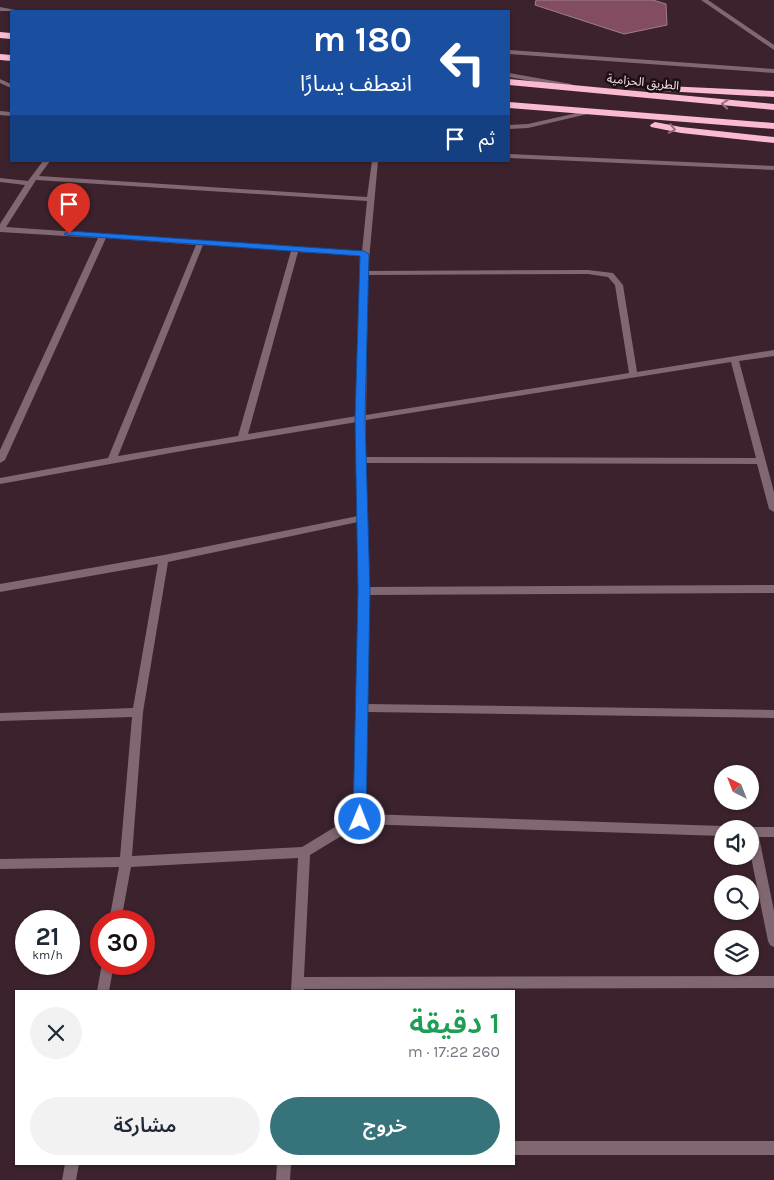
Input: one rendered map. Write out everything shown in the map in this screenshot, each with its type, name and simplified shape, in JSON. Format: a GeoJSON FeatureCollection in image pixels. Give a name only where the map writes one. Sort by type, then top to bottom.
{"type":"FeatureCollection","features":[{"type":"Feature","properties":{"kind":"highway","name":"الطريق الحزامية"},"geometry":{"type":"LineString","coordinates":[[510,82],[590,88],[719,103],[774,107]]}},
{"type":"Feature","properties":{"kind":"highway"},"geometry":{"type":"LineString","coordinates":[[590,88],[697,89],[774,94]]}},
{"type":"Feature","properties":{"kind":"highway"},"geometry":{"type":"LineString","coordinates":[[510,105],[774,126]]}},
{"type":"Feature","properties":{"kind":"highway"},"geometry":{"type":"LineString","coordinates":[[590,112],[681,130],[774,140]]}},
{"type":"Feature","properties":{"kind":"street"},"geometry":{"type":"LineString","coordinates":[[704,0],[774,48]]}},
{"type":"Feature","properties":{"kind":"street"},"geometry":{"type":"LineString","coordinates":[[510,52],[774,71]]}},
{"type":"Feature","properties":{"kind":"street"},"geometry":{"type":"LineString","coordinates":[[510,75],[590,88]]}},
{"type":"Feature","properties":{"kind":"street"},"geometry":{"type":"LineString","coordinates":[[510,127],[528,126],[590,112]]}},
{"type":"Feature","properties":{"kind":"street"},"geometry":{"type":"LineString","coordinates":[[510,156],[774,168]]}},
{"type":"Feature","properties":{"kind":"street"},"geometry":{"type":"LineString","coordinates":[[46,162],[0,229],[364,254]]}},
{"type":"Feature","properties":{"kind":"street"},"geometry":{"type":"LineString","coordinates":[[360,819],[364,591],[360,418],[364,254],[375,162]]}},
{"type":"Feature","properties":{"kind":"street"},"geometry":{"type":"LineString","coordinates":[[0,180],[369,199]]}},
{"type":"Feature","properties":{"kind":"street"},"geometry":{"type":"LineString","coordinates":[[0,460],[103,236]]}},
{"type":"Feature","properties":{"kind":"street"},"geometry":{"type":"LineString","coordinates":[[112,460],[200,243]]}},
{"type":"Feature","properties":{"kind":"street"},"geometry":{"type":"LineString","coordinates":[[242,438],[294,249]]}},
{"type":"Feature","properties":{"kind":"street"},"geometry":{"type":"LineString","coordinates":[[364,273],[588,272],[610,275],[619,285],[633,375]]}},
{"type":"Feature","properties":{"kind":"street"},"geometry":{"type":"LineString","coordinates":[[0,481],[360,418],[774,353]]}},
{"type":"Feature","properties":{"kind":"street"},"geometry":{"type":"LineString","coordinates":[[734,359],[774,509]]}},
{"type":"Feature","properties":{"kind":"street"},"geometry":{"type":"LineString","coordinates":[[362,460],[761,461]]}},
{"type":"Feature","properties":{"kind":"street"},"geometry":{"type":"LineString","coordinates":[[0,588],[164,559],[363,518]]}},
{"type":"Feature","properties":{"kind":"street"},"geometry":{"type":"LineString","coordinates":[[118,910],[126,862],[138,712],[164,559]]}},
{"type":"Feature","properties":{"kind":"street"},"geometry":{"type":"LineString","coordinates":[[364,591],[774,589]]}},
{"type":"Feature","properties":{"kind":"street"},"geometry":{"type":"LineString","coordinates":[[362,708],[774,714]]}},
{"type":"Feature","properties":{"kind":"street"},"geometry":{"type":"LineString","coordinates":[[0,717],[138,712]]}},
{"type":"Feature","properties":{"kind":"street"},"geometry":{"type":"LineString","coordinates":[[0,864],[126,862],[304,852],[360,819],[714,831]]}},
{"type":"Feature","properties":{"kind":"street"},"geometry":{"type":"LineString","coordinates":[[759,832],[774,832]]}},
{"type":"Feature","properties":{"kind":"street"},"geometry":{"type":"LineString","coordinates":[[304,852],[298,987],[774,982]]}},
{"type":"Feature","properties":{"kind":"street"},"geometry":{"type":"LineString","coordinates":[[758,865],[774,941]]}},
{"type":"Feature","properties":{"kind":"street"},"geometry":{"type":"LineString","coordinates":[[103,990],[106,975]]}},
{"type":"Feature","properties":{"kind":"street"},"geometry":{"type":"LineString","coordinates":[[515,1148],[774,1148]]}},
{"type":"Feature","properties":{"kind":"street"},"geometry":{"type":"LineString","coordinates":[[69,1180],[72,1165]]}},
{"type":"Feature","properties":{"kind":"street"},"geometry":{"type":"LineString","coordinates":[[283,1180],[284,1165]]}},
{"type":"Feature","properties":{"kind":"building"},"geometry":{"type":"Polygon","coordinates":[[[536,0],[653,0],[666,4],[667,25],[624,34],[535,5],[536,0]]]}},
{"type":"Feature","properties":{"kind":"route"},"geometry":{"type":"LineString","coordinates":[[69,234],[364,254],[360,418],[364,591],[360,819]]}}]}
